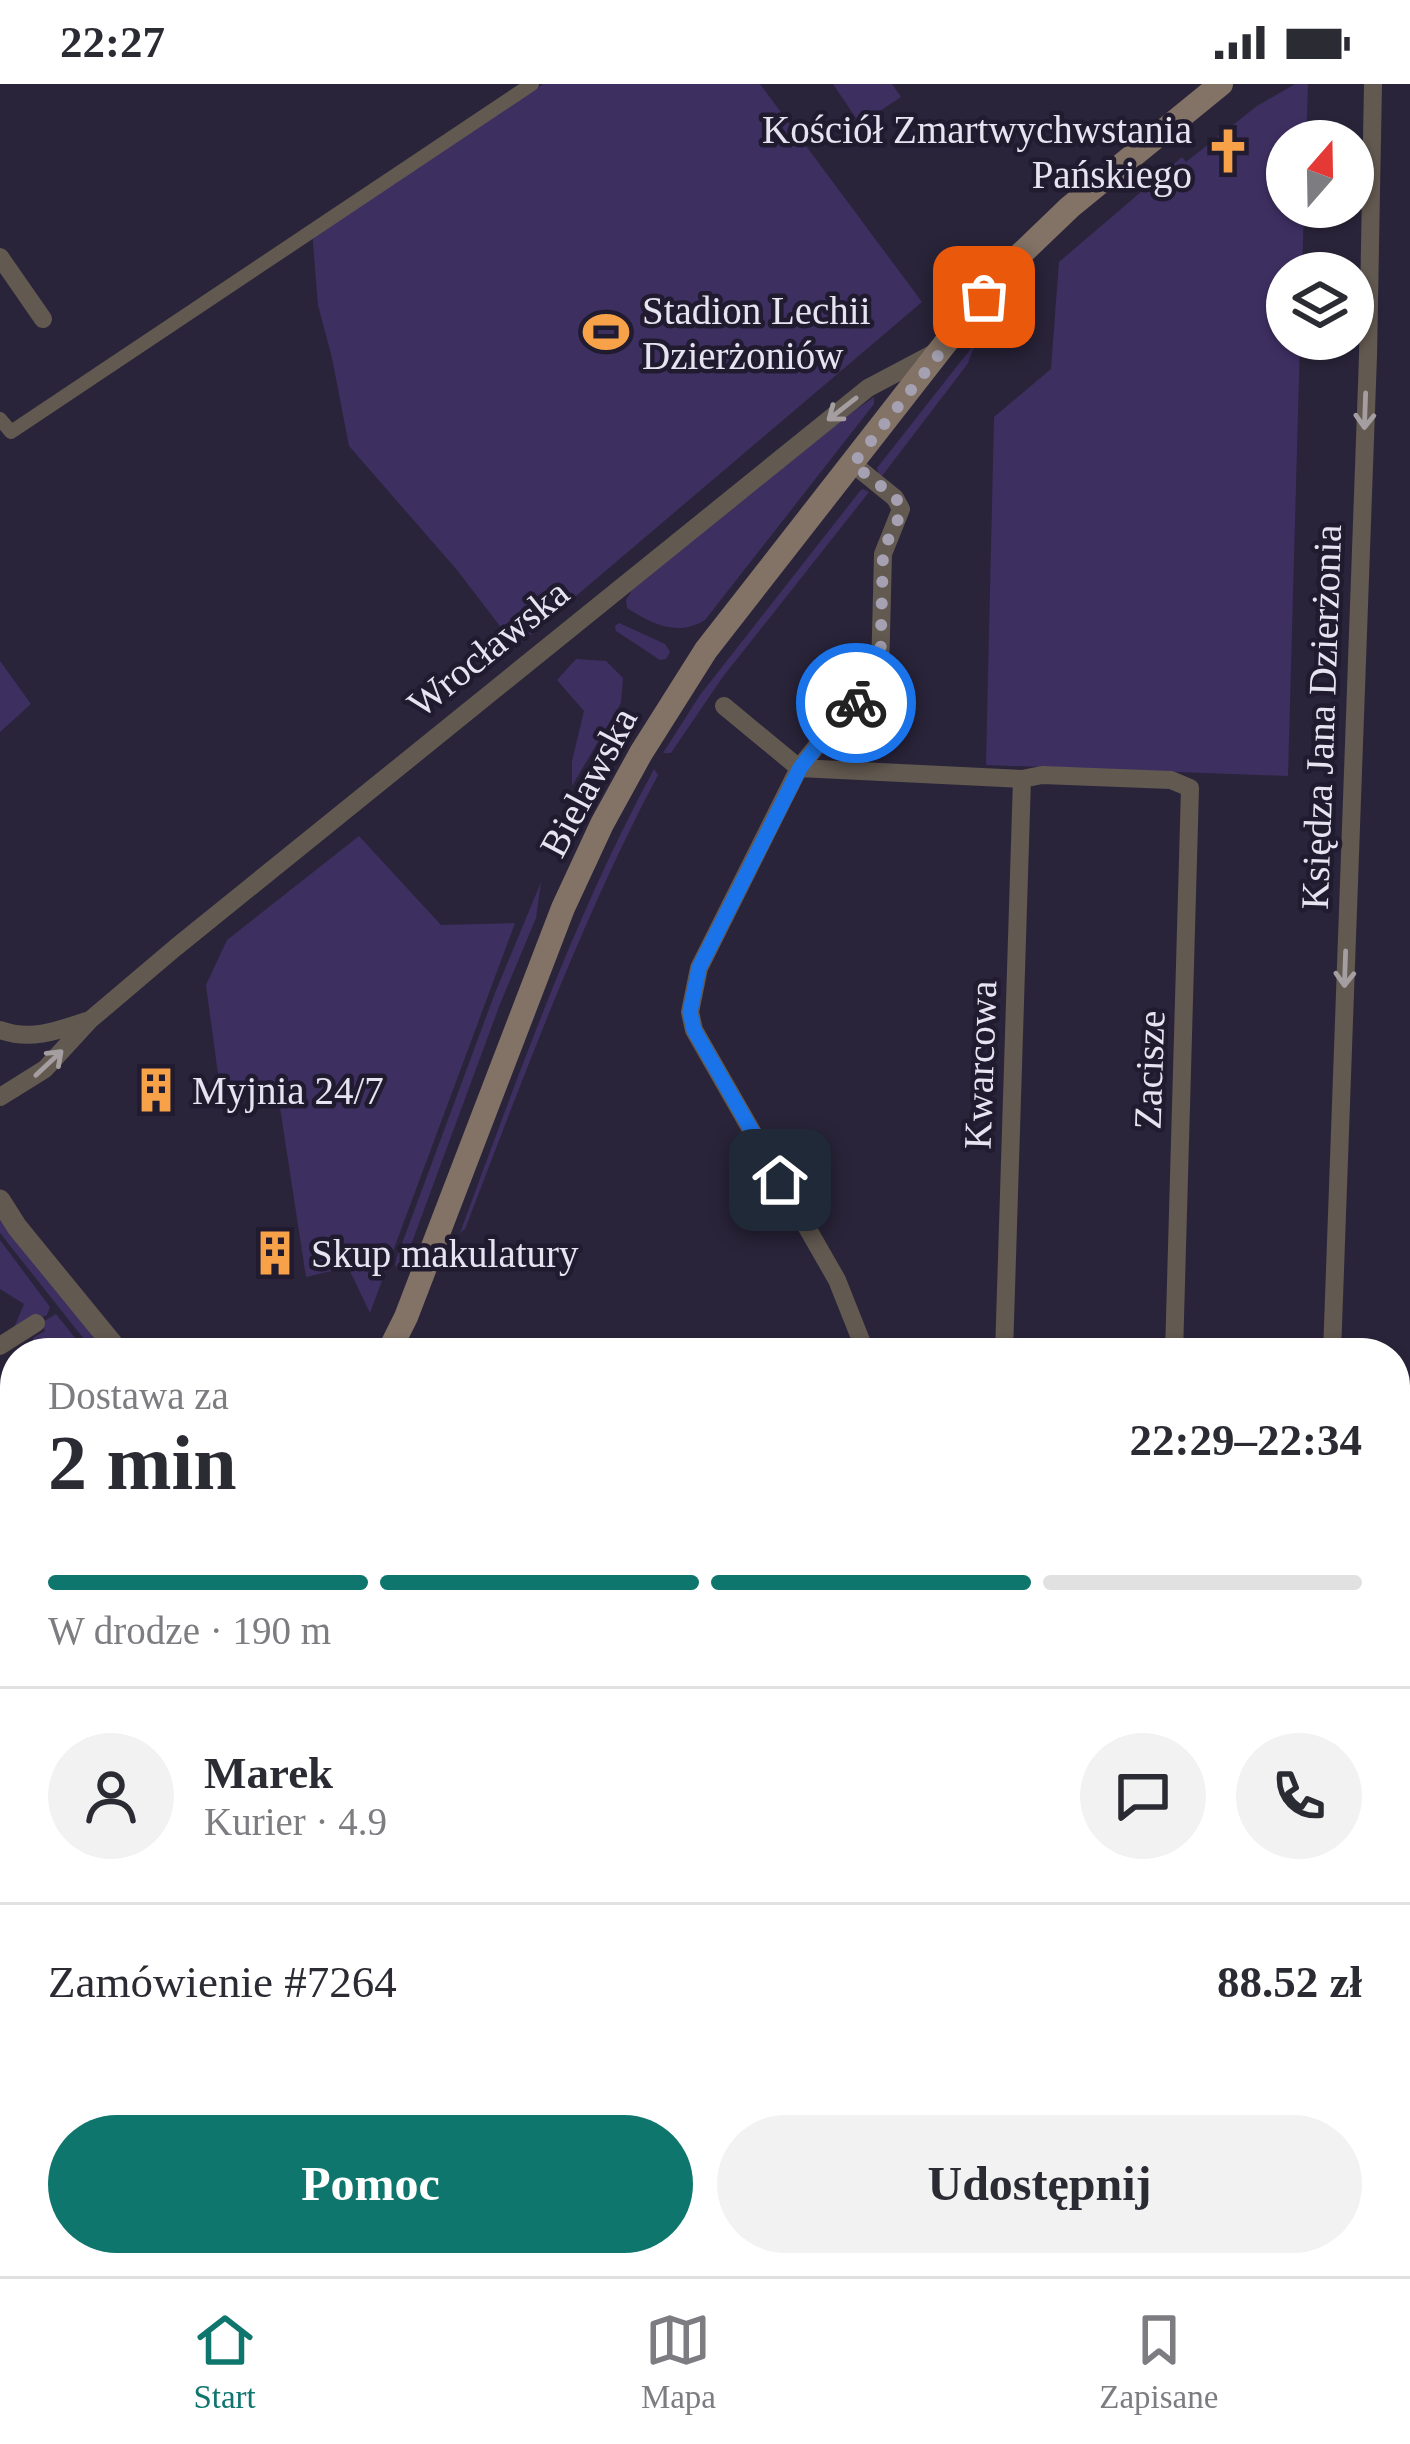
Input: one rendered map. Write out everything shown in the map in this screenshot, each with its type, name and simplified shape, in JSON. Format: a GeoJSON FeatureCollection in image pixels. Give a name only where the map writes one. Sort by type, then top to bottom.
{"type":"FeatureCollection","features":[{"type":"Feature","properties":{"kind":"main road","name":"Bielawska"},"geometry":{"type":"LineString","coordinates":[[396,1338],[563,908],[641,753],[706,650],[969,313],[1022,253],[1070,207],[1221,84]]}},
{"type":"Feature","properties":{"kind":"street"},"geometry":{"type":"LineString","coordinates":[[0,419],[10,433],[532,84]]}},
{"type":"Feature","properties":{"kind":"street","name":"Księdza Jana Dzierżonia"},"geometry":{"type":"LineString","coordinates":[[1333,1338],[1373,84]]}},
{"type":"Feature","properties":{"kind":"street"},"geometry":{"type":"LineString","coordinates":[[0,256],[43,320]]}},
{"type":"Feature","properties":{"kind":"street","name":"Wrocławska"},"geometry":{"type":"LineString","coordinates":[[0,1097],[45,1069],[90,1020],[348,806],[868,388],[942,349]]}},
{"type":"Feature","properties":{"kind":"street"},"geometry":{"type":"LineString","coordinates":[[853,464],[896,498],[901,509],[883,554],[880,673],[800,768],[699,968],[690,1012],[694,1030],[837,1280],[860,1338]]}},
{"type":"Feature","properties":{"kind":"street"},"geometry":{"type":"LineString","coordinates":[[724,706],[800,768],[1022,779]]}},
{"type":"Feature","properties":{"kind":"street","name":"Zacisze"},"geometry":{"type":"LineString","coordinates":[[1022,779],[1042,775],[1171,780],[1190,788],[1174,1338]]}},
{"type":"Feature","properties":{"kind":"street","name":"Kwarcowa"},"geometry":{"type":"LineString","coordinates":[[1004,1338],[1022,779]]}},
{"type":"Feature","properties":{"kind":"street","name":"Wrocławska"},"geometry":{"type":"LineString","coordinates":[[0,1030],[35,1036],[90,1020]]}},
{"type":"Feature","properties":{"kind":"street"},"geometry":{"type":"LineString","coordinates":[[0,1200],[108,1338]]}},
{"type":"Feature","properties":{"kind":"street"},"geometry":{"type":"LineString","coordinates":[[13,1338],[36,1323]]}},
{"type":"Feature","properties":{"kind":"shaded area","name":"Stadion Lechii Dzierżoniów"},"geometry":{"type":"Polygon","coordinates":[[[543,84],[760,84],[922,302],[516,647],[457,570],[349,446],[318,305],[312,230],[543,84]]]}},
{"type":"Feature","properties":{"kind":"shaded area"},"geometry":{"type":"Polygon","coordinates":[[[833,84],[892,84],[901,97],[860,124],[833,84]]]}},
{"type":"Feature","properties":{"kind":"shaded area"},"geometry":{"type":"Polygon","coordinates":[[[1295,84],[1308,84],[1307,120],[1266,120],[1266,228],[1303,228],[1303,252],[1266,252],[1266,360],[1299,360],[1288,776],[986,765],[994,417],[1051,369],[1059,262],[1182,157],[1186,162],[1257,106],[1295,84]]]}},
{"type":"Feature","properties":{"kind":"shaded area"},"geometry":{"type":"Polygon","coordinates":[[[976,342],[968,363],[879,475],[877,468],[976,342]]]}},
{"type":"Feature","properties":{"kind":"shaded area"},"geometry":{"type":"Polygon","coordinates":[[[874,397],[874,404],[705,620],[675,628],[627,608],[632,590],[874,397]]]}},
{"type":"Feature","properties":{"kind":"shaded area"},"geometry":{"type":"Polygon","coordinates":[[[863,489],[869,492],[722,678],[671,753],[663,753],[700,695],[863,489]]]}},
{"type":"Feature","properties":{"kind":"shaded area"},"geometry":{"type":"Polygon","coordinates":[[[619,623],[665,644],[670,652],[666,659],[660,660],[616,631],[619,623]]]}},
{"type":"Feature","properties":{"kind":"shaded area"},"geometry":{"type":"Polygon","coordinates":[[[576,659],[606,661],[623,678],[621,703],[572,786],[572,761],[584,711],[557,680],[576,659]]]}},
{"type":"Feature","properties":{"kind":"shaded area"},"geometry":{"type":"Polygon","coordinates":[[[0,661],[31,704],[0,732],[0,661]]]}},
{"type":"Feature","properties":{"kind":"shaded area"},"geometry":{"type":"Polygon","coordinates":[[[654,769],[658,775],[579,942],[460,1233],[573,939],[654,769]]]}},
{"type":"Feature","properties":{"kind":"shaded area"},"geometry":{"type":"Polygon","coordinates":[[[359,836],[441,925],[515,923],[370,1313],[348,1267],[306,1277],[277,1088],[233,1089],[218,1074],[206,985],[227,940],[359,836]]]}},
{"type":"Feature","properties":{"kind":"shaded area"},"geometry":{"type":"Polygon","coordinates":[[[541,882],[536,918],[401,1272],[395,1265],[397,1257],[541,882]]]}},
{"type":"Feature","properties":{"kind":"shaded area"},"geometry":{"type":"Polygon","coordinates":[[[0,1218],[95,1338],[83,1338],[0,1233],[0,1218]]]}},
{"type":"Feature","properties":{"kind":"shaded area"},"geometry":{"type":"Polygon","coordinates":[[[0,1240],[50,1307],[47,1315],[13,1330],[24,1304],[0,1289],[0,1240]]]}},
{"type":"Feature","properties":{"kind":"shaded area"},"geometry":{"type":"Polygon","coordinates":[[[56,1314],[75,1338],[33,1338],[45,1331],[41,1323],[56,1314]]]}},
{"type":"Feature","properties":{"kind":"way so far"},"geometry":{"type":"LineString","coordinates":[[856,703],[880,673],[883,554],[901,509],[896,498],[853,464],[984,297]]}},
{"type":"Feature","properties":{"kind":"place","name":"Kościół Zmartwychwstania Pańskiego"},"geometry":{"type":"Point","coordinates":[1228,151]}},
{"type":"Feature","properties":{"kind":"place","name":"Stadion Lechii Dzierżoniów"},"geometry":{"type":"Point","coordinates":[606,332]}},
{"type":"Feature","properties":{"kind":"place","name":"Myjnia 24/7"},"geometry":{"type":"Point","coordinates":[156,1090]}},
{"type":"Feature","properties":{"kind":"place","name":"Skup makulatury"},"geometry":{"type":"Point","coordinates":[275,1253]}},
{"type":"Feature","properties":{"kind":"route"},"geometry":{"type":"LineString","coordinates":[[780,1180],[694,1030],[690,1012],[699,968],[800,768],[856,703]]}}]}
